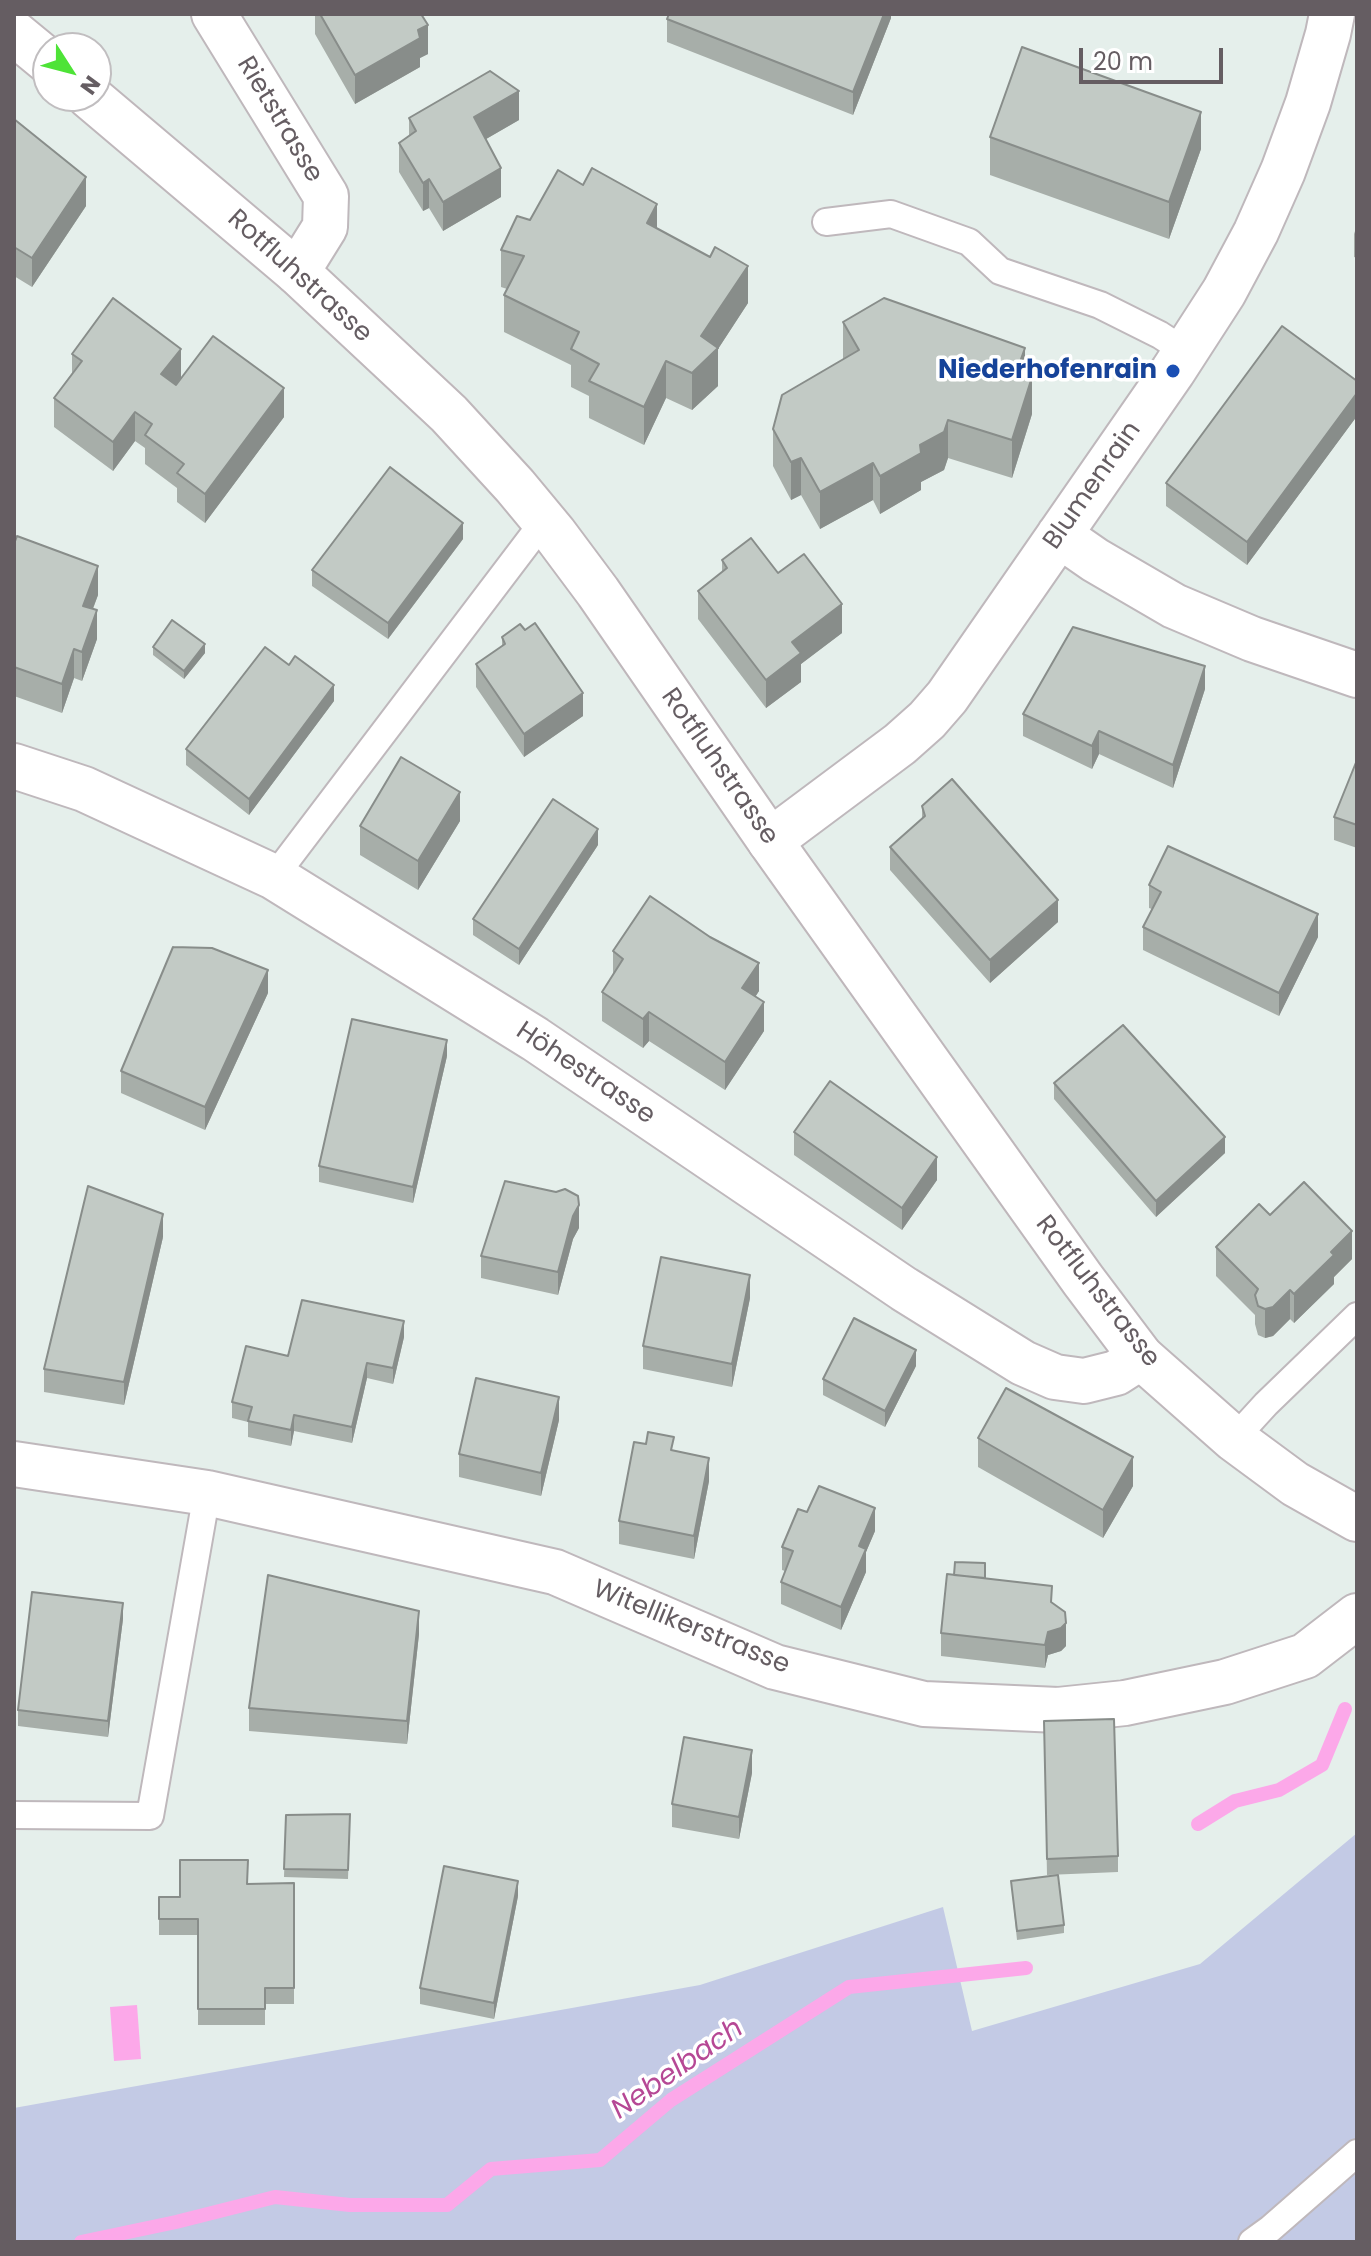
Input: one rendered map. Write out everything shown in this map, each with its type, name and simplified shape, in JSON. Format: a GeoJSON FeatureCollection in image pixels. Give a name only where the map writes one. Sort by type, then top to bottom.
{"type":"FeatureCollection","features":[{"type":"Feature","properties":{"kind":"street","name":"Rietstrasse"},"geometry":{"type":"LineString","coordinates":[[214,14],[326,196],[325,227],[297,272]]}},
{"type":"Feature","properties":{"kind":"street","name":"Blumenrain"},"geometry":{"type":"LineString","coordinates":[[770,841],[900,744],[927,720],[966,672],[1186,352],[1250,244],[1283,171],[1308,103],[1332,14]]}},
{"type":"Feature","properties":{"kind":"street"},"geometry":{"type":"LineString","coordinates":[[14,33],[32,48]]}},
{"type":"Feature","properties":{"kind":"street","name":"Rotfluhstrasse"},"geometry":{"type":"LineString","coordinates":[[108,112],[297,272],[449,414],[544,521],[598,592],[770,841],[1141,1357],[1234,1439],[1295,1484],[1357,1519]]}},
{"type":"Feature","properties":{"kind":"street"},"geometry":{"type":"LineString","coordinates":[[1059,535],[1174,606],[1252,639],[1357,675]]}},
{"type":"Feature","properties":{"kind":"street","name":"Höhestrasse"},"geometry":{"type":"LineString","coordinates":[[14,766],[84,789],[274,877],[535,1039],[904,1289],[1023,1363],[1055,1377],[1084,1381],[1116,1373],[1141,1357]]}},
{"type":"Feature","properties":{"kind":"street","name":"Witellikerstrasse"},"geometry":{"type":"LineString","coordinates":[[14,1464],[207,1493],[555,1572],[775,1667],[924,1704],[1058,1710],[1125,1703],[1225,1682],[1305,1656],[1357,1616]]}},
{"type":"Feature","properties":{"kind":"lane"},"geometry":{"type":"LineString","coordinates":[[826,222],[891,214],[904,218],[969,242],[1000,271],[1100,305],[1160,335],[1186,352]]}},
{"type":"Feature","properties":{"kind":"lane"},"geometry":{"type":"LineString","coordinates":[[274,877],[544,521]]}},
{"type":"Feature","properties":{"kind":"lane"},"geometry":{"type":"LineString","coordinates":[[1234,1439],[1357,1316]]}},
{"type":"Feature","properties":{"kind":"lane"},"geometry":{"type":"LineString","coordinates":[[14,1815],[150,1816],[207,1493]]}},
{"type":"Feature","properties":{"kind":"lane"},"geometry":{"type":"LineString","coordinates":[[1252,2242],[1357,2153]]}},
{"type":"Feature","properties":{"kind":"shaded area"},"geometry":{"type":"Polygon","coordinates":[[[1357,1833],[1357,2242],[14,2242],[14,2108],[700,1985],[943,1907],[972,2031],[1200,1964],[1357,1833]]]}},
{"type":"Feature","properties":{"kind":"shaded area"},"geometry":{"type":"Polygon","coordinates":[[[137,2005],[141,2059],[114,2061],[110,2007],[137,2005]]]}},
{"type":"Feature","properties":{"kind":"building"},"geometry":{"type":"Polygon","coordinates":[[[320,14],[421,14],[428,25],[418,30],[420,38],[355,75],[320,14]]]}},
{"type":"Feature","properties":{"kind":"building"},"geometry":{"type":"Polygon","coordinates":[[[669,14],[884,14],[853,92],[667,19],[669,14]]]}},
{"type":"Feature","properties":{"kind":"building"},"geometry":{"type":"Polygon","coordinates":[[[1022,47],[1201,112],[1169,202],[990,137],[1022,47]]]}},
{"type":"Feature","properties":{"kind":"building"},"geometry":{"type":"Polygon","coordinates":[[[490,71],[519,91],[474,117],[501,168],[443,202],[429,179],[423,183],[399,143],[416,131],[409,118],[490,71]]]}},
{"type":"Feature","properties":{"kind":"building"},"geometry":{"type":"Polygon","coordinates":[[[14,119],[86,177],[32,258],[14,247],[14,119]]]}},
{"type":"Feature","properties":{"kind":"building"},"geometry":{"type":"Polygon","coordinates":[[[592,168],[657,204],[647,223],[710,257],[715,247],[748,266],[701,336],[718,348],[692,373],[666,361],[644,407],[589,381],[599,364],[571,349],[579,332],[504,295],[524,256],[501,250],[517,216],[530,220],[558,170],[583,185],[592,168]]]}},
{"type":"Feature","properties":{"kind":"building"},"geometry":{"type":"Polygon","coordinates":[[[113,298],[181,349],[161,374],[176,385],[213,336],[284,388],[205,494],[177,473],[184,464],[145,435],[152,424],[135,412],[113,442],[54,398],[82,361],[72,354],[113,298]]]}},
{"type":"Feature","properties":{"kind":"building"},"geometry":{"type":"Polygon","coordinates":[[[884,298],[1025,348],[1021,359],[1032,377],[1012,440],[948,420],[944,432],[920,445],[921,453],[880,476],[873,463],[820,492],[801,458],[791,462],[773,429],[782,395],[859,350],[843,322],[884,298]]]}},
{"type":"Feature","properties":{"kind":"building"},"geometry":{"type":"Polygon","coordinates":[[[1282,326],[1357,381],[1357,393],[1247,542],[1166,483],[1282,326]]]}},
{"type":"Feature","properties":{"kind":"building"},"geometry":{"type":"Polygon","coordinates":[[[390,467],[463,523],[388,623],[312,570],[390,467]]]}},
{"type":"Feature","properties":{"kind":"building"},"geometry":{"type":"Polygon","coordinates":[[[17,536],[98,566],[83,606],[97,610],[82,652],[74,649],[62,684],[14,667],[14,544],[17,536]]]}},
{"type":"Feature","properties":{"kind":"building"},"geometry":{"type":"Polygon","coordinates":[[[751,538],[778,573],[804,554],[842,604],[792,642],[801,653],[766,680],[698,591],[727,568],[722,560],[751,538]]]}},
{"type":"Feature","properties":{"kind":"building"},"geometry":{"type":"Polygon","coordinates":[[[172,620],[205,644],[184,671],[153,647],[172,620]]]}},
{"type":"Feature","properties":{"kind":"building"},"geometry":{"type":"Polygon","coordinates":[[[535,623],[583,693],[524,734],[476,664],[505,644],[502,637],[520,624],[525,630],[535,623]]]}},
{"type":"Feature","properties":{"kind":"building"},"geometry":{"type":"Polygon","coordinates":[[[1073,627],[1205,666],[1173,765],[1099,731],[1092,746],[1023,714],[1073,627]]]}},
{"type":"Feature","properties":{"kind":"building"},"geometry":{"type":"Polygon","coordinates":[[[265,647],[289,665],[295,656],[334,685],[249,799],[186,749],[265,647]]]}},
{"type":"Feature","properties":{"kind":"building"},"geometry":{"type":"Polygon","coordinates":[[[401,757],[460,792],[418,861],[360,826],[401,757]]]}},
{"type":"Feature","properties":{"kind":"building"},"geometry":{"type":"Polygon","coordinates":[[[1357,760],[1357,825],[1334,817],[1357,760]]]}},
{"type":"Feature","properties":{"kind":"building"},"geometry":{"type":"Polygon","coordinates":[[[952,779],[1058,900],[990,960],[890,847],[925,816],[922,806],[952,779]]]}},
{"type":"Feature","properties":{"kind":"building"},"geometry":{"type":"Polygon","coordinates":[[[553,799],[598,829],[519,949],[473,919],[553,799]]]}},
{"type":"Feature","properties":{"kind":"building"},"geometry":{"type":"Polygon","coordinates":[[[1168,846],[1318,914],[1279,993],[1143,927],[1161,892],[1149,885],[1168,846]]]}},
{"type":"Feature","properties":{"kind":"building"},"geometry":{"type":"Polygon","coordinates":[[[650,896],[710,937],[759,963],[742,988],[764,1002],[725,1062],[649,1012],[643,1019],[602,992],[623,959],[613,951],[650,896]]]}},
{"type":"Feature","properties":{"kind":"building"},"geometry":{"type":"Polygon","coordinates":[[[173,947],[212,948],[268,970],[205,1107],[121,1071],[173,947]]]}},
{"type":"Feature","properties":{"kind":"building"},"geometry":{"type":"Polygon","coordinates":[[[352,1019],[447,1040],[413,1187],[319,1166],[352,1019]]]}},
{"type":"Feature","properties":{"kind":"building"},"geometry":{"type":"Polygon","coordinates":[[[1123,1025],[1225,1137],[1156,1201],[1054,1083],[1123,1025]]]}},
{"type":"Feature","properties":{"kind":"building"},"geometry":{"type":"Polygon","coordinates":[[[830,1081],[937,1157],[902,1208],[794,1132],[830,1081]]]}},
{"type":"Feature","properties":{"kind":"building"},"geometry":{"type":"Polygon","coordinates":[[[505,1181],[556,1192],[565,1189],[578,1196],[579,1205],[573,1216],[558,1272],[481,1256],[505,1181]]]}},
{"type":"Feature","properties":{"kind":"building"},"geometry":{"type":"Polygon","coordinates":[[[1304,1182],[1352,1231],[1331,1252],[1334,1255],[1294,1294],[1290,1290],[1273,1307],[1265,1309],[1258,1306],[1255,1295],[1258,1289],[1216,1247],[1259,1204],[1270,1215],[1304,1182]]]}},
{"type":"Feature","properties":{"kind":"building"},"geometry":{"type":"Polygon","coordinates":[[[88,1186],[163,1214],[124,1382],[44,1369],[88,1186]]]}},
{"type":"Feature","properties":{"kind":"building"},"geometry":{"type":"Polygon","coordinates":[[[661,1257],[750,1275],[732,1364],[643,1346],[661,1257]]]}},
{"type":"Feature","properties":{"kind":"building"},"geometry":{"type":"Polygon","coordinates":[[[302,1300],[404,1321],[393,1368],[367,1363],[352,1427],[294,1415],[291,1430],[248,1421],[252,1407],[232,1402],[246,1346],[288,1356],[302,1300]]]}},
{"type":"Feature","properties":{"kind":"building"},"geometry":{"type":"Polygon","coordinates":[[[854,1318],[916,1350],[885,1411],[823,1379],[854,1318]]]}},
{"type":"Feature","properties":{"kind":"building"},"geometry":{"type":"Polygon","coordinates":[[[476,1378],[559,1397],[541,1473],[459,1454],[476,1378]]]}},
{"type":"Feature","properties":{"kind":"building"},"geometry":{"type":"Polygon","coordinates":[[[1006,1388],[1133,1457],[1103,1510],[978,1438],[1006,1388]]]}},
{"type":"Feature","properties":{"kind":"building"},"geometry":{"type":"Polygon","coordinates":[[[648,1432],[674,1437],[671,1450],[709,1458],[694,1536],[619,1521],[634,1442],[646,1444],[648,1432]]]}},
{"type":"Feature","properties":{"kind":"building"},"geometry":{"type":"Polygon","coordinates":[[[819,1486],[875,1508],[859,1546],[866,1549],[841,1607],[781,1582],[793,1551],[782,1547],[798,1509],[807,1512],[819,1486]]]}},
{"type":"Feature","properties":{"kind":"building"},"geometry":{"type":"Polygon","coordinates":[[[955,1562],[985,1563],[985,1578],[954,1575],[955,1562]]]}},
{"type":"Feature","properties":{"kind":"building"},"geometry":{"type":"Polygon","coordinates":[[[947,1574],[1052,1586],[1051,1602],[1065,1612],[1066,1623],[1048,1632],[1045,1645],[941,1633],[947,1574]]]}},
{"type":"Feature","properties":{"kind":"building"},"geometry":{"type":"Polygon","coordinates":[[[268,1575],[419,1611],[407,1721],[249,1708],[268,1575]]]}},
{"type":"Feature","properties":{"kind":"building"},"geometry":{"type":"Polygon","coordinates":[[[32,1592],[123,1603],[108,1721],[18,1710],[32,1592]]]}},
{"type":"Feature","properties":{"kind":"building"},"geometry":{"type":"Polygon","coordinates":[[[1114,1719],[1118,1856],[1047,1859],[1044,1721],[1114,1719]]]}},
{"type":"Feature","properties":{"kind":"building"},"geometry":{"type":"Polygon","coordinates":[[[684,1737],[752,1750],[739,1817],[672,1804],[684,1737]]]}},
{"type":"Feature","properties":{"kind":"building"},"geometry":{"type":"Polygon","coordinates":[[[350,1814],[348,1870],[284,1869],[286,1815],[350,1814]]]}},
{"type":"Feature","properties":{"kind":"building"},"geometry":{"type":"Polygon","coordinates":[[[180,1860],[248,1860],[247,1884],[294,1883],[294,1988],[265,1988],[265,2009],[198,2009],[198,1919],[159,1919],[159,1897],[180,1897],[180,1860]]]}},
{"type":"Feature","properties":{"kind":"building"},"geometry":{"type":"Polygon","coordinates":[[[444,1866],[518,1881],[494,2003],[420,1988],[444,1866]]]}},
{"type":"Feature","properties":{"kind":"building"},"geometry":{"type":"Polygon","coordinates":[[[1058,1875],[1064,1925],[1017,1931],[1011,1881],[1058,1875]]]}},
{"type":"Feature","properties":{"kind":"waterway","name":"Nebelbach"},"geometry":{"type":"LineString","coordinates":[[1198,1824],[1235,1801],[1279,1790],[1322,1765],[1345,1709]]}},
{"type":"Feature","properties":{"kind":"waterway","name":"Nebelbach"},"geometry":{"type":"LineString","coordinates":[[81,2242],[275,2197],[350,2205],[447,2205],[491,2169],[600,2160],[671,2100],[849,1987],[1026,1968]]}},
{"type":"Feature","properties":{"kind":"place","name":"Niederhofenrain"},"geometry":{"type":"Point","coordinates":[1173,371]}}]}
